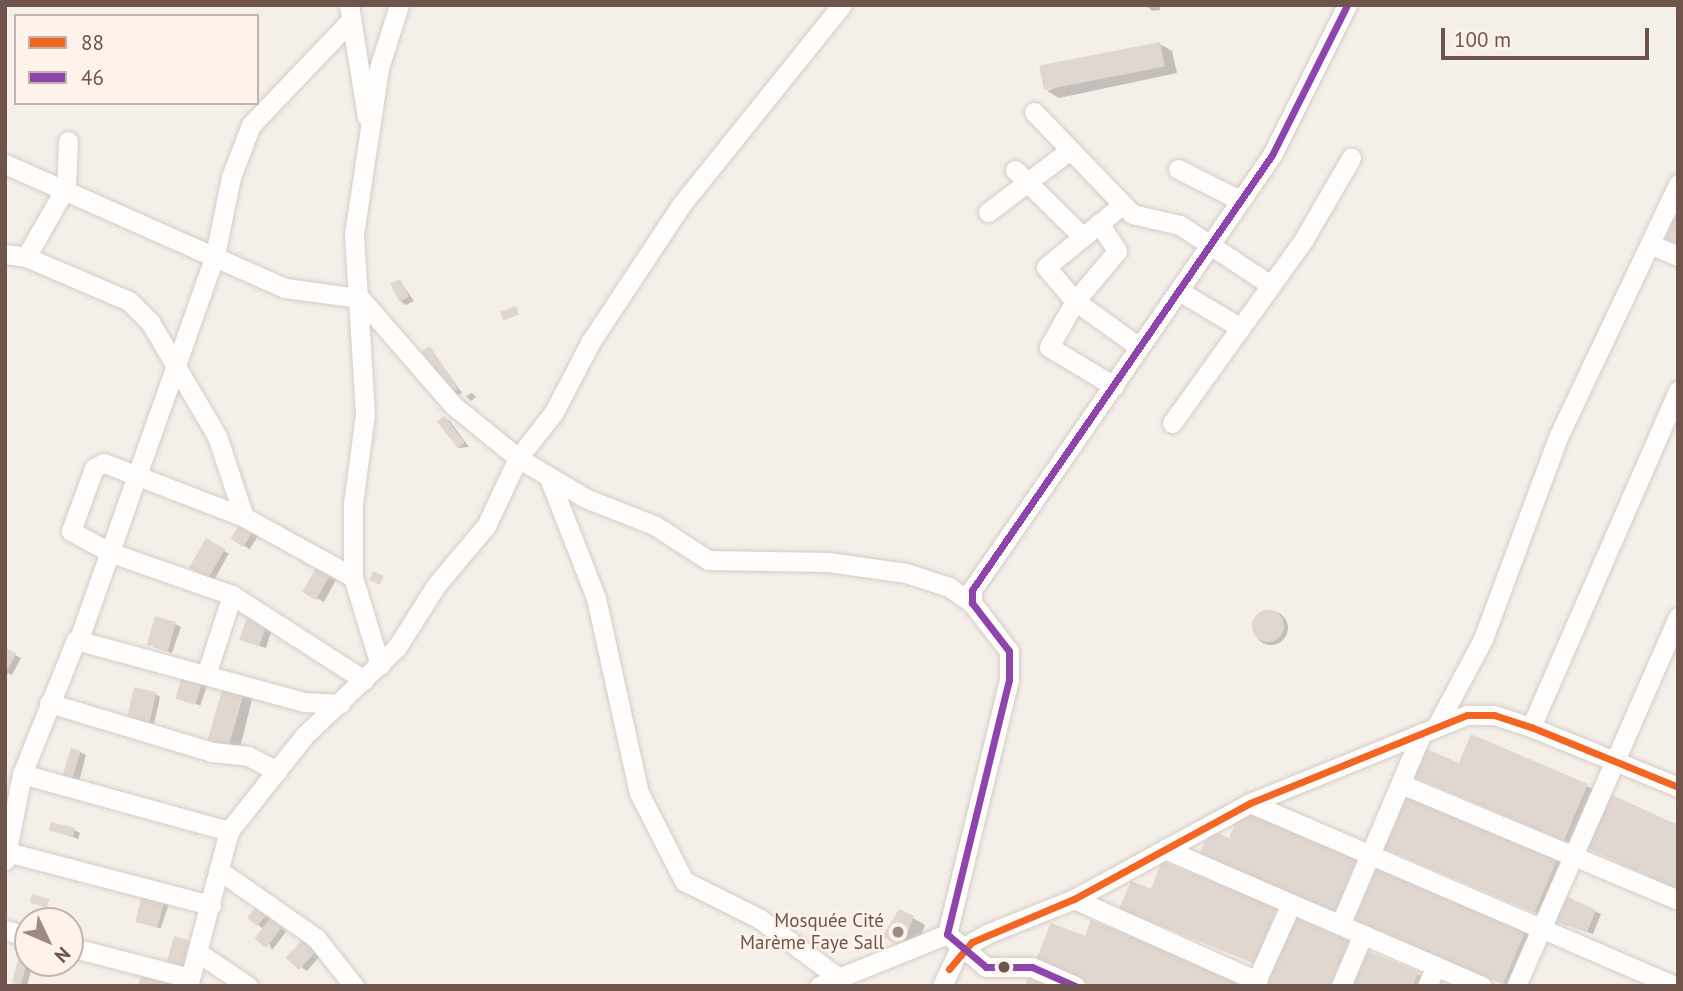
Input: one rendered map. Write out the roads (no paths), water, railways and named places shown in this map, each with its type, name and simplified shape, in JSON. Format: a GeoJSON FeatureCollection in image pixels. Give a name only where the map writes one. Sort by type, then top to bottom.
{"type":"FeatureCollection","features":[{"type":"Feature","properties":{"kind":"street"},"geometry":{"type":"LineString","coordinates":[[380,665],[354,577],[353,504],[365,414],[354,234],[379,68],[400,5]]}},
{"type":"Feature","properties":{"kind":"street"},"geometry":{"type":"LineString","coordinates":[[84,951],[189,982],[229,831],[304,736],[380,665],[486,526],[519,458],[554,412],[591,341],[681,205],[842,5]]}},
{"type":"Feature","properties":{"kind":"street"},"geometry":{"type":"LineString","coordinates":[[972,603],[975,583],[1114,386],[1240,200],[1321,66],[1347,5]]}},
{"type":"Feature","properties":{"kind":"street"},"geometry":{"type":"LineString","coordinates":[[349,13],[370,136]]}},
{"type":"Feature","properties":{"kind":"street"},"geometry":{"type":"LineString","coordinates":[[211,905],[6,856],[22,774],[49,703],[79,639],[215,255],[232,177],[251,125],[349,13]]}},
{"type":"Feature","properties":{"kind":"street"},"geometry":{"type":"LineString","coordinates":[[1034,112],[1122,205],[1211,243],[1269,284]]}},
{"type":"Feature","properties":{"kind":"street"},"geometry":{"type":"LineString","coordinates":[[26,257],[63,192],[71,168],[68,141]]}},
{"type":"Feature","properties":{"kind":"street"},"geometry":{"type":"LineString","coordinates":[[988,212],[1021,177],[1070,150]]}},
{"type":"Feature","properties":{"kind":"street"},"geometry":{"type":"LineString","coordinates":[[1172,423],[1241,328],[1351,158]]}},
{"type":"Feature","properties":{"kind":"street"},"geometry":{"type":"LineString","coordinates":[[5,164],[63,192],[215,255],[285,288],[360,298],[454,406],[519,458],[549,478],[654,525],[708,560],[828,562],[906,573],[949,587],[972,603],[1006,643],[1009,680],[947,934]]}},
{"type":"Feature","properties":{"kind":"street"},"geometry":{"type":"LineString","coordinates":[[1178,169],[1240,200]]}},
{"type":"Feature","properties":{"kind":"street"},"geometry":{"type":"LineString","coordinates":[[1021,177],[1081,235]]}},
{"type":"Feature","properties":{"kind":"street"},"geometry":{"type":"LineString","coordinates":[[1340,925],[1402,784],[1429,730],[1483,639],[1559,435],[1652,245],[1678,184]]}},
{"type":"Feature","properties":{"kind":"street"},"geometry":{"type":"LineString","coordinates":[[1122,205],[1081,235],[1046,267],[1075,301],[1139,347]]}},
{"type":"Feature","properties":{"kind":"street"},"geometry":{"type":"LineString","coordinates":[[1099,223],[1117,251],[1075,301],[1049,347],[1114,386]]}},
{"type":"Feature","properties":{"kind":"street"},"geometry":{"type":"LineString","coordinates":[[1652,245],[1678,256]]}},
{"type":"Feature","properties":{"kind":"street"},"geometry":{"type":"LineString","coordinates":[[5,254],[26,257],[129,301],[150,322],[174,368],[217,436],[244,517]]}},
{"type":"Feature","properties":{"kind":"street"},"geometry":{"type":"LineString","coordinates":[[1179,291],[1241,328]]}},
{"type":"Feature","properties":{"kind":"street"},"geometry":{"type":"LineString","coordinates":[[1531,727],[1678,391]]}},
{"type":"Feature","properties":{"kind":"street"},"geometry":{"type":"LineString","coordinates":[[354,577],[244,517],[104,463],[94,468],[71,531],[109,552],[232,595],[364,680]]}},
{"type":"Feature","properties":{"kind":"street"},"geometry":{"type":"LineString","coordinates":[[549,478],[596,598],[639,793],[684,881],[760,919],[839,978]]}},
{"type":"Feature","properties":{"kind":"street"},"geometry":{"type":"LineString","coordinates":[[207,672],[232,595]]}},
{"type":"Feature","properties":{"kind":"street"},"geometry":{"type":"LineString","coordinates":[[1516,986],[1678,617]]}},
{"type":"Feature","properties":{"kind":"street"},"geometry":{"type":"LineString","coordinates":[[79,639],[207,672],[304,702],[340,704]]}},
{"type":"Feature","properties":{"kind":"street"},"geometry":{"type":"LineString","coordinates":[[304,702],[304,736]]}},
{"type":"Feature","properties":{"kind":"street"},"geometry":{"type":"LineString","coordinates":[[49,703],[212,752],[248,756],[277,771]]}},
{"type":"Feature","properties":{"kind":"street"},"geometry":{"type":"LineString","coordinates":[[942,986],[959,950],[1074,899],[1250,803],[1467,715],[1494,715],[1531,727],[1678,787]]}},
{"type":"Feature","properties":{"kind":"street"},"geometry":{"type":"LineString","coordinates":[[22,774],[229,831]]}},
{"type":"Feature","properties":{"kind":"street"},"geometry":{"type":"LineString","coordinates":[[1402,784],[1678,900]]}},
{"type":"Feature","properties":{"kind":"street"},"geometry":{"type":"LineString","coordinates":[[1250,803],[1675,986]]}},
{"type":"Feature","properties":{"kind":"street"},"geometry":{"type":"LineString","coordinates":[[1165,849],[1482,986]]}},
{"type":"Feature","properties":{"kind":"street"},"geometry":{"type":"LineString","coordinates":[[220,871],[316,938],[354,986]]}},
{"type":"Feature","properties":{"kind":"street"},"geometry":{"type":"LineString","coordinates":[[1074,899],[1255,983],[1291,904]]}},
{"type":"Feature","properties":{"kind":"street"},"geometry":{"type":"LineString","coordinates":[[819,986],[947,934]]}},
{"type":"Feature","properties":{"kind":"street"},"geometry":{"type":"LineString","coordinates":[[947,934],[959,950],[986,967],[1032,967],[1075,986]]}},
{"type":"Feature","properties":{"kind":"street"},"geometry":{"type":"LineString","coordinates":[[1341,986],[1363,934]]}},
{"type":"Feature","properties":{"kind":"street"},"geometry":{"type":"LineString","coordinates":[[197,952],[248,986]]}},
{"type":"Feature","properties":{"kind":"street"},"geometry":{"type":"LineString","coordinates":[[1427,986],[1436,966]]}},
{"type":"Feature","properties":{"kind":"place","name":"Mosquée Cité Marème Faye Sall"},"geometry":{"type":"Point","coordinates":[898,932]}}]}
